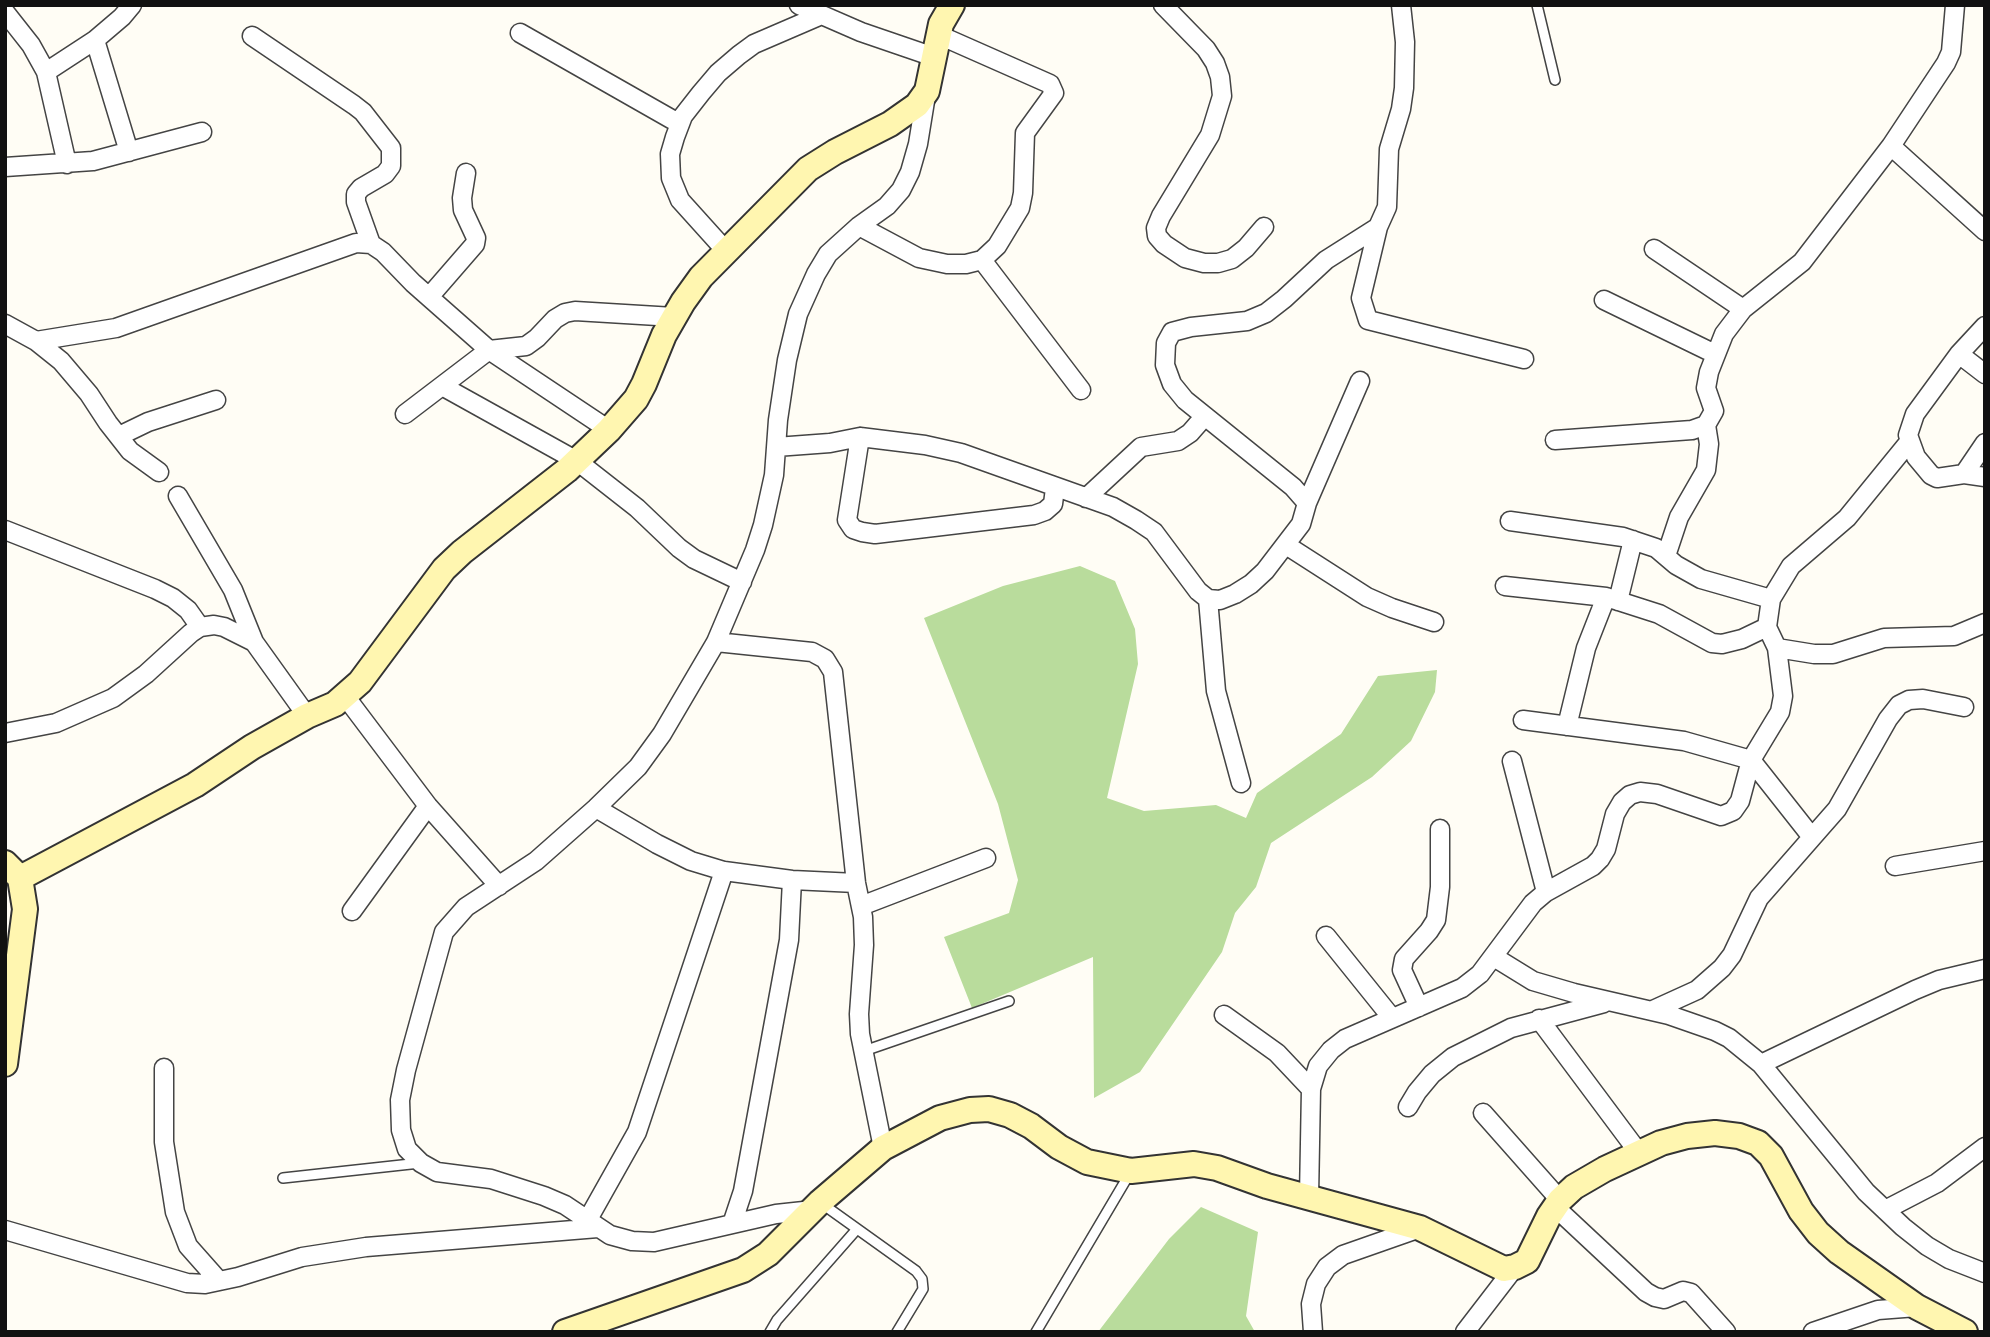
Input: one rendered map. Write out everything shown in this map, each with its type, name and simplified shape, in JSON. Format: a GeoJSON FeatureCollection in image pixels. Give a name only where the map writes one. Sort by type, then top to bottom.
{"type":"FeatureCollection","features":[{"type":"Feature","properties":{"kind":"street"},"geometry":{"type":"LineString","coordinates":[[46,72],[95,40],[122,18],[132,5]]}},
{"type":"Feature","properties":{"kind":"street"},"geometry":{"type":"LineString","coordinates":[[799,5],[819,16],[936,46],[1050,84],[1054,93],[1024,133],[1023,194],[1020,208],[997,246],[982,260],[966,264],[947,264],[919,258],[859,226]]}},
{"type":"Feature","properties":{"kind":"street"},"geometry":{"type":"LineString","coordinates":[[1163,5],[1206,49],[1220,77],[1222,96],[1210,135],[1161,216],[1156,229],[1157,236],[1185,258],[1218,263],[1232,259],[1264,228]]}},
{"type":"Feature","properties":{"kind":"street"},"geometry":{"type":"LineString","coordinates":[[1401,5],[1405,42],[1404,88],[1401,109],[1389,149],[1387,207],[1378,226],[1361,298],[1368,320],[1524,359]]}},
{"type":"Feature","properties":{"kind":"street"},"geometry":{"type":"LineString","coordinates":[[1667,556],[1679,517],[1706,470],[1709,444],[1706,425],[1714,411],[1706,388],[1715,354],[1724,334],[1743,309],[1801,262],[1891,146],[1946,64],[1951,52],[1955,5]]}},
{"type":"Feature","properties":{"kind":"street"},"geometry":{"type":"LineString","coordinates":[[816,1206],[654,1242],[632,1241],[610,1235],[565,1205],[526,1189],[491,1179],[437,1172],[421,1163],[407,1149],[401,1130],[400,1100],[405,1070],[444,932],[466,907],[536,861],[638,767],[662,734],[716,642],[763,525],[774,475],[787,360],[798,314],[828,254],[859,226],[887,206],[901,190],[910,172],[918,144],[936,46],[950,6]]}},
{"type":"Feature","properties":{"kind":"street"},"geometry":{"type":"LineString","coordinates":[[6,15],[31,45],[46,72],[67,164]]}},
{"type":"Feature","properties":{"kind":"street"},"geometry":{"type":"LineString","coordinates":[[726,251],[680,200],[671,178],[670,154],[680,124],[718,73],[754,44],[819,16]]}},
{"type":"Feature","properties":{"kind":"street"},"geometry":{"type":"LineString","coordinates":[[520,33],[680,124]]}},
{"type":"Feature","properties":{"kind":"street"},"geometry":{"type":"LineString","coordinates":[[252,36],[355,105],[391,148],[391,166],[356,194],[356,202],[371,244]]}},
{"type":"Feature","properties":{"kind":"street"},"geometry":{"type":"LineString","coordinates":[[95,40],[129,152]]}},
{"type":"Feature","properties":{"kind":"street"},"geometry":{"type":"LineString","coordinates":[[5,1064],[25,909],[13,870],[195,785],[252,747],[307,716],[335,704],[345,696],[360,682],[444,569],[577,461],[609,430],[636,398],[674,317],[701,277],[726,251],[808,169],[890,124],[917,104],[927,91]]}},
{"type":"Feature","properties":{"kind":"street"},"geometry":{"type":"LineString","coordinates":[[5,167],[93,161],[202,132]]}},
{"type":"Feature","properties":{"kind":"street"},"geometry":{"type":"LineString","coordinates":[[1891,146],[1985,231]]}},
{"type":"Feature","properties":{"kind":"street"},"geometry":{"type":"LineString","coordinates":[[429,297],[475,244],[476,238],[463,210],[466,173]]}},
{"type":"Feature","properties":{"kind":"street"},"geometry":{"type":"LineString","coordinates":[[1307,503],[1293,487],[1185,400],[1172,384],[1165,365],[1166,343],[1172,332],[1191,327],[1247,321],[1266,313],[1326,260],[1378,226]]}},
{"type":"Feature","properties":{"kind":"street"},"geometry":{"type":"LineString","coordinates":[[36,341],[116,328],[356,243],[371,244],[489,350],[609,430]]}},
{"type":"Feature","properties":{"kind":"street"},"geometry":{"type":"LineString","coordinates":[[1654,249],[1743,309]]}},
{"type":"Feature","properties":{"kind":"street"},"geometry":{"type":"LineString","coordinates":[[982,260],[1081,390]]}},
{"type":"Feature","properties":{"kind":"street"},"geometry":{"type":"LineString","coordinates":[[1604,300],[1715,354]]}},
{"type":"Feature","properties":{"kind":"street"},"geometry":{"type":"LineString","coordinates":[[405,414],[489,350],[526,346],[555,318],[575,311],[674,317]]}},
{"type":"Feature","properties":{"kind":"street"},"geometry":{"type":"LineString","coordinates":[[5,324],[36,341],[61,361],[76,377],[130,451],[159,472]]}},
{"type":"Feature","properties":{"kind":"street"},"geometry":{"type":"LineString","coordinates":[[1985,326],[1959,354],[1915,414],[1908,435],[1916,457],[1930,475],[1937,478],[1964,474],[1985,477]]}},
{"type":"Feature","properties":{"kind":"street"},"geometry":{"type":"LineString","coordinates":[[1959,354],[1985,374]]}},
{"type":"Feature","properties":{"kind":"street"},"geometry":{"type":"LineString","coordinates":[[776,447],[830,443],[860,437],[925,445],[961,453],[1113,508],[1154,532],[1192,584],[1208,599],[1220,600],[1243,589],[1265,571],[1301,524],[1307,503],[1360,381]]}},
{"type":"Feature","properties":{"kind":"street"},"geometry":{"type":"LineString","coordinates":[[442,386],[577,461],[637,508],[679,548],[694,559],[741,582]]}},
{"type":"Feature","properties":{"kind":"street"},"geometry":{"type":"LineString","coordinates":[[119,436],[148,422],[216,400]]}},
{"type":"Feature","properties":{"kind":"street"},"geometry":{"type":"LineString","coordinates":[[1086,498],[1141,447],[1178,441],[1190,433],[1204,417]]}},
{"type":"Feature","properties":{"kind":"street"},"geometry":{"type":"LineString","coordinates":[[1555,440],[1692,430],[1706,425]]}},
{"type":"Feature","properties":{"kind":"street"},"geometry":{"type":"LineString","coordinates":[[860,437],[847,520],[853,529],[862,532],[875,534],[1034,515],[1053,504],[1055,488]]}},
{"type":"Feature","properties":{"kind":"street"},"geometry":{"type":"LineString","coordinates":[[1300,1195],[1307,1085],[1331,1049],[1345,1039],[1462,988],[1480,974],[1533,903],[1546,891],[1593,866],[1600,859],[1606,849],[1615,814],[1630,795],[1640,792],[1657,794],[1721,816],[1733,811],[1740,801],[1751,760],[1780,712],[1783,696],[1777,648],[1767,627],[1771,599],[1791,566],[1847,518],[1909,442]]}},
{"type":"Feature","properties":{"kind":"street"},"geometry":{"type":"LineString","coordinates":[[1964,474],[1985,443]]}},
{"type":"Feature","properties":{"kind":"street"},"geometry":{"type":"LineString","coordinates":[[178,496],[233,590],[254,642],[307,716]]}},
{"type":"Feature","properties":{"kind":"street"},"geometry":{"type":"LineString","coordinates":[[1510,521],[1633,540],[1656,548],[1688,574],[1771,599]]}},
{"type":"Feature","properties":{"kind":"street"},"geometry":{"type":"LineString","coordinates":[[5,530],[155,589],[188,610],[200,627]]}},
{"type":"Feature","properties":{"kind":"street"},"geometry":{"type":"LineString","coordinates":[[1567,726],[1586,648],[1612,599],[1633,540]]}},
{"type":"Feature","properties":{"kind":"street"},"geometry":{"type":"LineString","coordinates":[[1286,545],[1367,597],[1434,622]]}},
{"type":"Feature","properties":{"kind":"street"},"geometry":{"type":"LineString","coordinates":[[1505,586],[1612,599],[1659,614],[1712,643],[1731,643],[1767,627]]}},
{"type":"Feature","properties":{"kind":"street"},"geometry":{"type":"LineString","coordinates":[[1208,599],[1216,691],[1241,783]]}},
{"type":"Feature","properties":{"kind":"street"},"geometry":{"type":"LineString","coordinates":[[1777,648],[1833,654],[1884,638],[1954,636],[1985,623]]}},
{"type":"Feature","properties":{"kind":"street"},"geometry":{"type":"LineString","coordinates":[[5,733],[56,723],[83,713],[128,690],[200,627],[223,627],[254,642]]}},
{"type":"Feature","properties":{"kind":"street"},"geometry":{"type":"LineString","coordinates":[[716,642],[812,652],[825,659],[833,672],[864,945],[859,1014],[883,1147]]}},
{"type":"Feature","properties":{"kind":"street"},"geometry":{"type":"LineString","coordinates":[[345,696],[428,806],[499,886]]}},
{"type":"Feature","properties":{"kind":"street"},"geometry":{"type":"LineString","coordinates":[[1653,1010],[1697,990],[1732,956],[1759,898],[1837,808],[1888,719],[1899,705],[1923,698],[1964,707]]}},
{"type":"Feature","properties":{"kind":"street"},"geometry":{"type":"LineString","coordinates":[[1524,720],[1684,741],[1751,760],[1811,836]]}},
{"type":"Feature","properties":{"kind":"street"},"geometry":{"type":"LineString","coordinates":[[1512,761],[1546,891]]}},
{"type":"Feature","properties":{"kind":"street"},"geometry":{"type":"LineString","coordinates":[[352,911],[428,806]]}},
{"type":"Feature","properties":{"kind":"street"},"geometry":{"type":"LineString","coordinates":[[596,808],[680,855],[724,871],[792,880],[856,883]]}},
{"type":"Feature","properties":{"kind":"street"},"geometry":{"type":"LineString","coordinates":[[1419,1007],[1402,970],[1404,959],[1436,920],[1440,895],[1440,830]]}},
{"type":"Feature","properties":{"kind":"street"},"geometry":{"type":"LineString","coordinates":[[1895,866],[1985,851]]}},
{"type":"Feature","properties":{"kind":"street"},"geometry":{"type":"LineString","coordinates":[[861,906],[986,858]]}},
{"type":"Feature","properties":{"kind":"street"},"geometry":{"type":"LineString","coordinates":[[593,1224],[637,1132],[724,871]]}},
{"type":"Feature","properties":{"kind":"street"},"geometry":{"type":"LineString","coordinates":[[732,1224],[746,1178],[785,967],[792,880]]}},
{"type":"Feature","properties":{"kind":"street"},"geometry":{"type":"LineString","coordinates":[[1326,936],[1392,1018]]}},
{"type":"Feature","properties":{"kind":"street"},"geometry":{"type":"LineString","coordinates":[[1494,957],[1533,981],[1653,1010],[1729,1038],[1761,1064],[1866,1192],[1885,1210],[1927,1247],[1985,1273]]}},
{"type":"Feature","properties":{"kind":"street"},"geometry":{"type":"LineString","coordinates":[[1761,1064],[1915,990],[1985,969]]}},
{"type":"Feature","properties":{"kind":"street"},"geometry":{"type":"LineString","coordinates":[[1408,1107],[1424,1083],[1452,1057],[1511,1028],[1611,1001]]}},
{"type":"Feature","properties":{"kind":"street"},"geometry":{"type":"LineString","coordinates":[[1224,1015],[1263,1042],[1289,1064],[1307,1085]]}},
{"type":"Feature","properties":{"kind":"street"},"geometry":{"type":"LineString","coordinates":[[1539,1019],[1639,1153]]}},
{"type":"Feature","properties":{"kind":"street"},"geometry":{"type":"LineString","coordinates":[[164,1068],[164,1142],[175,1212],[188,1246],[219,1281]]}},
{"type":"Feature","properties":{"kind":"street"},"geometry":{"type":"LineString","coordinates":[[565,1332],[743,1270],[768,1254],[816,1206],[883,1147],[940,1118],[970,1110],[989,1109],[1031,1126],[1059,1147],[1087,1162],[1131,1171],[1194,1164],[1217,1168],[1267,1186],[1420,1228],[1504,1269],[1527,1261],[1558,1204],[1574,1187],[1605,1169],[1661,1143],[1687,1136],[1715,1133],[1740,1136],[1758,1143],[1771,1156],[1796,1202],[1818,1233],[1839,1252],[1917,1307],[1965,1332]]}},
{"type":"Feature","properties":{"kind":"street"},"geometry":{"type":"LineString","coordinates":[[1483,1113],[1558,1204],[1646,1292],[1664,1298],[1683,1291],[1691,1293],[1726,1332]]}},
{"type":"Feature","properties":{"kind":"street"},"geometry":{"type":"LineString","coordinates":[[1885,1210],[1937,1183],[1985,1147]]}},
{"type":"Feature","properties":{"kind":"street"},"geometry":{"type":"LineString","coordinates":[[5,1230],[187,1283],[219,1281],[302,1257],[366,1247],[593,1224]]}},
{"type":"Feature","properties":{"kind":"street"},"geometry":{"type":"LineString","coordinates":[[1312,1332],[1311,1304],[1316,1284],[1327,1268],[1343,1255],[1420,1228]]}},
{"type":"Feature","properties":{"kind":"street"},"geometry":{"type":"LineString","coordinates":[[1467,1331],[1515,1267]]}},
{"type":"Feature","properties":{"kind":"street"},"geometry":{"type":"LineString","coordinates":[[1813,1332],[1878,1310],[1917,1307]]}},
{"type":"Feature","properties":{"kind":"lane"},"geometry":{"type":"LineString","coordinates":[[1537,5],[1555,80]]}},
{"type":"Feature","properties":{"kind":"lane"},"geometry":{"type":"LineString","coordinates":[[864,1051],[1009,1001]]}},
{"type":"Feature","properties":{"kind":"lane"},"geometry":{"type":"LineString","coordinates":[[283,1178],[421,1163]]}},
{"type":"Feature","properties":{"kind":"lane"},"geometry":{"type":"LineString","coordinates":[[1036,1332],[1131,1171]]}},
{"type":"Feature","properties":{"kind":"lane"},"geometry":{"type":"LineString","coordinates":[[816,1206],[857,1229],[916,1271],[922,1279],[923,1289],[897,1332]]}},
{"type":"Feature","properties":{"kind":"lane"},"geometry":{"type":"LineString","coordinates":[[770,1332],[777,1320],[857,1229]]}},
{"type":"Feature","properties":{"kind":"green space"},"geometry":{"type":"Polygon","coordinates":[[[1080,566],[1115,581],[1135,629],[1138,664],[1107,798],[1144,811],[1216,805],[1246,818],[1257,793],[1341,734],[1378,676],[1437,670],[1435,692],[1411,741],[1372,777],[1271,843],[1256,887],[1235,913],[1222,952],[1140,1072],[1094,1098],[1093,957],[972,1008],[944,937],[1009,913],[1018,880],[998,804],[924,618],[1003,586],[1080,566]]]}},
{"type":"Feature","properties":{"kind":"green space"},"geometry":{"type":"Polygon","coordinates":[[[1201,1207],[1258,1232],[1246,1316],[1255,1332],[1098,1332],[1169,1239],[1201,1207]]]}}]}
